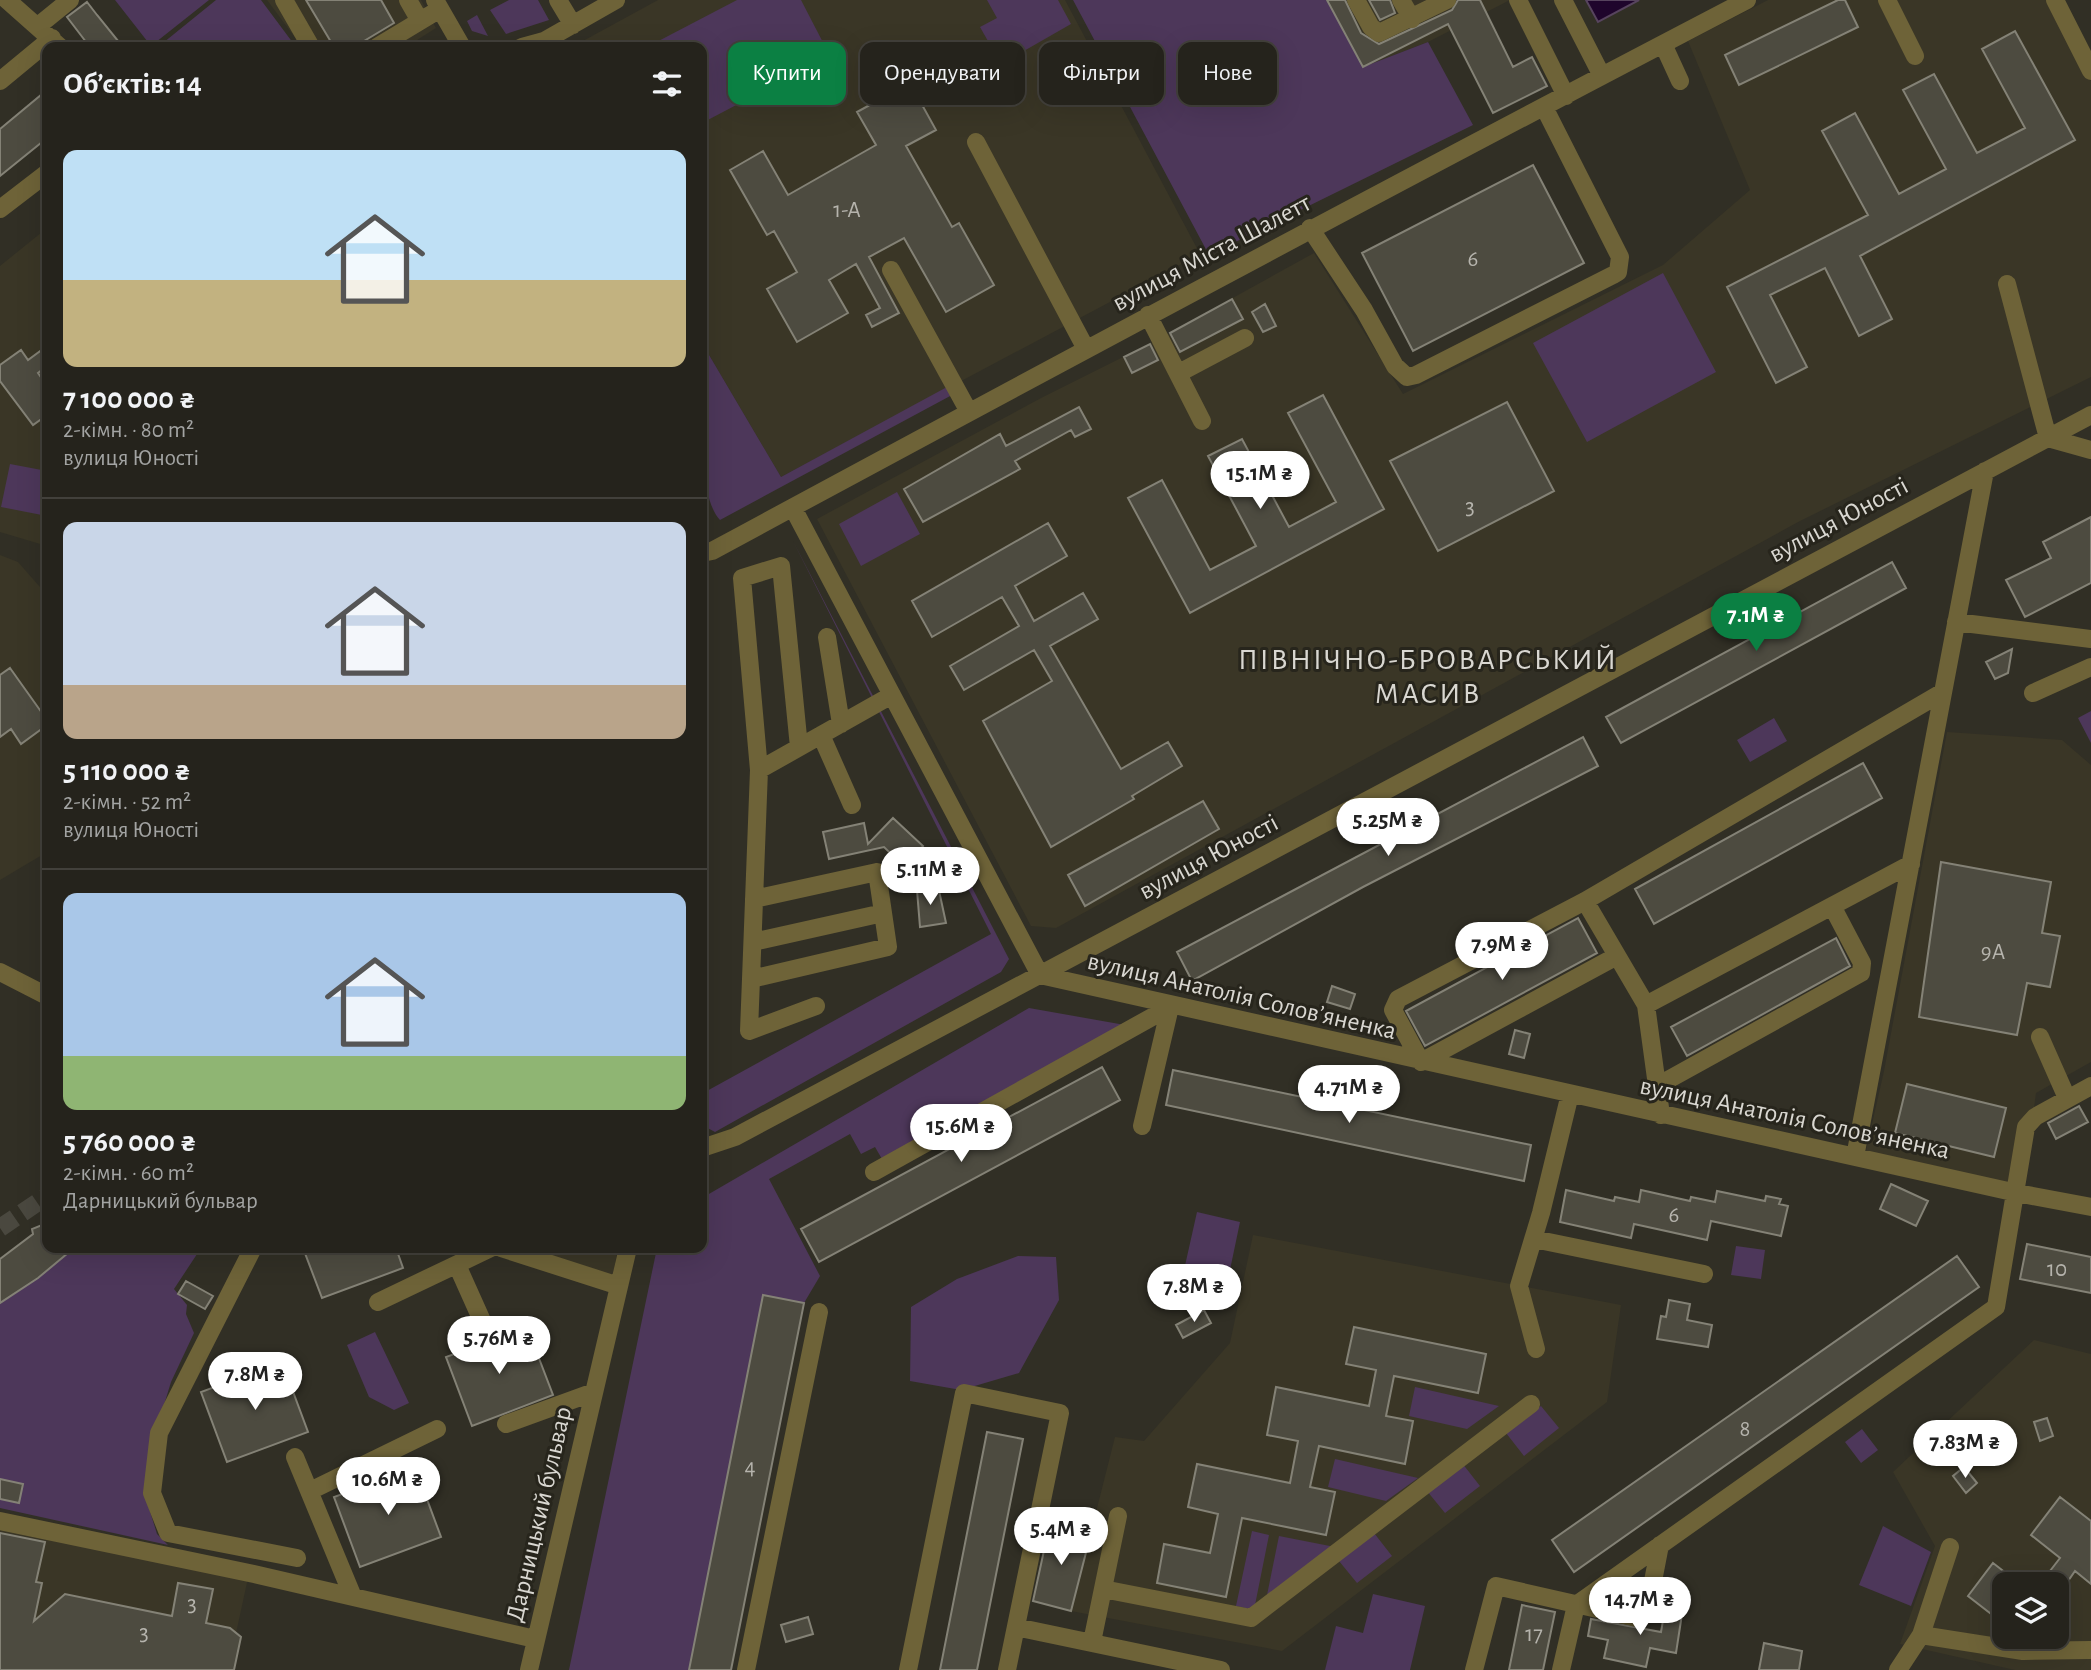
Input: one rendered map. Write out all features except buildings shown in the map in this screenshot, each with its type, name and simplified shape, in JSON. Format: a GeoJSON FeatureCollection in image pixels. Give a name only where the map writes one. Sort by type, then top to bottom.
{"type":"FeatureCollection","features":[{"type":"Feature","properties":{"kind":"street"},"geometry":{"type":"LineString","coordinates":[[7,0],[50,37],[70,0]]}},
{"type":"Feature","properties":{"kind":"street"},"geometry":{"type":"LineString","coordinates":[[284,0],[308,42]]}},
{"type":"Feature","properties":{"kind":"street"},"geometry":{"type":"LineString","coordinates":[[408,0],[419,21]]}},
{"type":"Feature","properties":{"kind":"street"},"geometry":{"type":"LineString","coordinates":[[558,0],[573,25]]}},
{"type":"Feature","properties":{"kind":"street"},"geometry":{"type":"LineString","coordinates":[[540,42],[616,0]]}},
{"type":"Feature","properties":{"kind":"street"},"geometry":{"type":"LineString","coordinates":[[1356,0],[1371,27],[1379,33],[1447,0]]}},
{"type":"Feature","properties":{"kind":"street"},"geometry":{"type":"LineString","coordinates":[[1401,0],[1412,19]]}},
{"type":"Feature","properties":{"kind":"street"},"geometry":{"type":"LineString","coordinates":[[1518,0],[1566,96]]}},
{"type":"Feature","properties":{"kind":"street"},"geometry":{"type":"LineString","coordinates":[[1563,0],[1602,76]]}},
{"type":"Feature","properties":{"kind":"street","name":"вулиця Міста Шалетт"},"geometry":{"type":"LineString","coordinates":[[707,552],[1310,228],[1747,0]]}},
{"type":"Feature","properties":{"kind":"street"},"geometry":{"type":"LineString","coordinates":[[1886,0],[1915,56]]}},
{"type":"Feature","properties":{"kind":"street"},"geometry":{"type":"LineString","coordinates":[[2055,0],[2091,71]]}},
{"type":"Feature","properties":{"kind":"street"},"geometry":{"type":"LineString","coordinates":[[385,42],[419,21],[438,5],[459,42]]}},
{"type":"Feature","properties":{"kind":"street"},"geometry":{"type":"LineString","coordinates":[[0,81],[42,44]]}},
{"type":"Feature","properties":{"kind":"street"},"geometry":{"type":"LineString","coordinates":[[1663,44],[1680,82]]}},
{"type":"Feature","properties":{"kind":"street"},"geometry":{"type":"LineString","coordinates":[[1310,228],[1364,310],[1395,366],[1407,377],[1416,375],[1618,272],[1620,257],[1544,107]]}},
{"type":"Feature","properties":{"kind":"street"},"geometry":{"type":"LineString","coordinates":[[976,142],[1086,349]]}},
{"type":"Feature","properties":{"kind":"street"},"geometry":{"type":"LineString","coordinates":[[0,209],[42,177]]}},
{"type":"Feature","properties":{"kind":"street"},"geometry":{"type":"LineString","coordinates":[[891,270],[969,412]]}},
{"type":"Feature","properties":{"kind":"street"},"geometry":{"type":"LineString","coordinates":[[2007,284],[2048,438],[2091,450]]}},
{"type":"Feature","properties":{"kind":"street"},"geometry":{"type":"LineString","coordinates":[[1148,315],[1202,421]]}},
{"type":"Feature","properties":{"kind":"street"},"geometry":{"type":"LineString","coordinates":[[1179,373],[1245,338]]}},
{"type":"Feature","properties":{"kind":"street","name":"вулиця Юності"},"geometry":{"type":"LineString","coordinates":[[1040,975],[2091,415]]}},
{"type":"Feature","properties":{"kind":"street"},"geometry":{"type":"LineString","coordinates":[[1855,1157],[1985,471]]}},
{"type":"Feature","properties":{"kind":"street"},"geometry":{"type":"LineString","coordinates":[[707,1146],[735,1137],[1040,975],[793,508]]}},
{"type":"Feature","properties":{"kind":"street"},"geometry":{"type":"LineString","coordinates":[[799,747],[781,566],[742,578],[759,770],[749,1031],[816,1006]]}},
{"type":"Feature","properties":{"kind":"street"},"geometry":{"type":"LineString","coordinates":[[1956,622],[2091,639]]}},
{"type":"Feature","properties":{"kind":"street"},"geometry":{"type":"LineString","coordinates":[[827,638],[841,724]]}},
{"type":"Feature","properties":{"kind":"street"},"geometry":{"type":"LineString","coordinates":[[2033,693],[2091,667]]}},
{"type":"Feature","properties":{"kind":"street"},"geometry":{"type":"LineString","coordinates":[[1615,957],[1421,1062],[1395,1016],[1394,1004],[1398,999],[1585,901],[1943,692]]}},
{"type":"Feature","properties":{"kind":"street"},"geometry":{"type":"LineString","coordinates":[[759,770],[892,695]]}},
{"type":"Feature","properties":{"kind":"street"},"geometry":{"type":"LineString","coordinates":[[821,735],[852,805]]}},
{"type":"Feature","properties":{"kind":"street"},"geometry":{"type":"LineString","coordinates":[[1646,1005],[1911,863]]}},
{"type":"Feature","properties":{"kind":"street"},"geometry":{"type":"LineString","coordinates":[[751,979],[888,947],[877,873],[754,899]]}},
{"type":"Feature","properties":{"kind":"street"},"geometry":{"type":"LineString","coordinates":[[1585,901],[1615,957],[1646,1005],[1661,1115]]}},
{"type":"Feature","properties":{"kind":"street"},"geometry":{"type":"LineString","coordinates":[[1657,1086],[1861,973],[1862,963],[1832,906]]}},
{"type":"Feature","properties":{"kind":"street"},"geometry":{"type":"LineString","coordinates":[[753,942],[883,913]]}},
{"type":"Feature","properties":{"kind":"street"},"geometry":{"type":"LineString","coordinates":[[0,972],[42,993]]}},
{"type":"Feature","properties":{"kind":"street","name":"вулиця Анатолія Соловʼяненка"},"geometry":{"type":"LineString","coordinates":[[1040,975],[1170,1007],[2091,1207]]}},
{"type":"Feature","properties":{"kind":"street"},"geometry":{"type":"LineString","coordinates":[[1142,1126],[1170,1007]]}},
{"type":"Feature","properties":{"kind":"street"},"geometry":{"type":"LineString","coordinates":[[874,1172],[1170,1007]]}},
{"type":"Feature","properties":{"kind":"street"},"geometry":{"type":"LineString","coordinates":[[2039,1037],[2067,1098]]}},
{"type":"Feature","properties":{"kind":"street"},"geometry":{"type":"LineString","coordinates":[[1561,1670],[1576,1605],[1996,1307],[2026,1127],[2035,1117],[2091,1086]]}},
{"type":"Feature","properties":{"kind":"street"},"geometry":{"type":"LineString","coordinates":[[1536,1349],[1518,1286],[1534,1239],[1570,1094]]}},
{"type":"Feature","properties":{"kind":"street"},"geometry":{"type":"LineString","coordinates":[[1534,1239],[1704,1274]]}},
{"type":"Feature","properties":{"kind":"street"},"geometry":{"type":"LineString","coordinates":[[250,1253],[159,1433],[152,1493],[168,1533],[298,1558]]}},
{"type":"Feature","properties":{"kind":"street"},"geometry":{"type":"LineString","coordinates":[[378,1302],[481,1253]]}},
{"type":"Feature","properties":{"kind":"street"},"geometry":{"type":"LineString","coordinates":[[521,1253],[619,1286]]}},
{"type":"Feature","properties":{"kind":"street","name":"Дарницький бульвар"},"geometry":{"type":"LineString","coordinates":[[529,1670],[627,1253]]}},
{"type":"Feature","properties":{"kind":"street"},"geometry":{"type":"LineString","coordinates":[[457,1265],[483,1323]]}},
{"type":"Feature","properties":{"kind":"street"},"geometry":{"type":"LineString","coordinates":[[746,1670],[818,1312]]}},
{"type":"Feature","properties":{"kind":"street"},"geometry":{"type":"LineString","coordinates":[[506,1424],[594,1392]]}},
{"type":"Feature","properties":{"kind":"street"},"geometry":{"type":"LineString","coordinates":[[908,1670],[964,1393],[1060,1413],[1007,1670]]}},
{"type":"Feature","properties":{"kind":"street"},"geometry":{"type":"LineString","coordinates":[[1103,1589],[1251,1618],[1531,1404]]}},
{"type":"Feature","properties":{"kind":"street"},"geometry":{"type":"LineString","coordinates":[[310,1491],[437,1429]]}},
{"type":"Feature","properties":{"kind":"street"},"geometry":{"type":"LineString","coordinates":[[295,1457],[353,1597]]}},
{"type":"Feature","properties":{"kind":"street"},"geometry":{"type":"LineString","coordinates":[[1092,1642],[1118,1516]]}},
{"type":"Feature","properties":{"kind":"street"},"geometry":{"type":"LineString","coordinates":[[0,1521],[535,1639]]}},
{"type":"Feature","properties":{"kind":"street"},"geometry":{"type":"LineString","coordinates":[[1474,1670],[1496,1586],[1637,1618],[1644,1615],[1661,1545]]}},
{"type":"Feature","properties":{"kind":"street"},"geometry":{"type":"LineString","coordinates":[[1898,1670],[1921,1635],[1950,1546]]}},
{"type":"Feature","properties":{"kind":"street"},"geometry":{"type":"LineString","coordinates":[[1016,1627],[1221,1670]]}},
{"type":"Feature","properties":{"kind":"street"},"geometry":{"type":"LineString","coordinates":[[1921,1635],[2023,1651],[2091,1650]]}},
{"type":"Feature","properties":{"kind":"shaded area"},"geometry":{"type":"Polygon","coordinates":[[[115,0],[209,0],[156,42],[148,42],[115,0]]]}},
{"type":"Feature","properties":{"kind":"shaded area"},"geometry":{"type":"Polygon","coordinates":[[[216,0],[261,0],[292,42],[164,42],[216,0]]]}},
{"type":"Feature","properties":{"kind":"shaded area"},"geometry":{"type":"Polygon","coordinates":[[[267,0],[421,0],[436,28],[414,42],[298,42],[267,0]]]}},
{"type":"Feature","properties":{"kind":"shaded area"},"geometry":{"type":"Polygon","coordinates":[[[509,0],[538,0],[549,20],[506,34],[490,10],[509,0]]]}},
{"type":"Feature","properties":{"kind":"shaded area"},"geometry":{"type":"Polygon","coordinates":[[[658,0],[1065,0],[1087,42],[1039,42],[1039,105],[1121,105],[1200,254],[781,477],[707,351],[707,42],[581,42],[658,0]]]}},
{"type":"Feature","properties":{"kind":"shaded area"},"geometry":{"type":"Polygon","coordinates":[[[737,0],[801,0],[823,42],[728,42],[728,105],[736,105],[707,120],[707,42],[657,42],[737,0]]]}},
{"type":"Feature","properties":{"kind":"shaded area"},"geometry":{"type":"Polygon","coordinates":[[[987,0],[1058,0],[1071,24],[1025,50],[1025,42],[989,42],[980,27],[997,18],[987,0]]]}},
{"type":"Feature","properties":{"kind":"shaded area"},"geometry":{"type":"Polygon","coordinates":[[[1073,0],[1327,0],[1363,67],[1428,42],[1473,125],[1209,255],[1129,105],[1164,105],[1164,42],[1095,42],[1073,0]]]}},
{"type":"Feature","properties":{"kind":"shaded area"},"geometry":{"type":"Polygon","coordinates":[[[1327,0],[1510,0],[1428,42],[1363,67],[1327,0]]]}},
{"type":"Feature","properties":{"kind":"shaded area"},"geometry":{"type":"Polygon","coordinates":[[[1586,0],[1639,0],[1598,22],[1586,0]]]}},
{"type":"Feature","properties":{"kind":"shaded area"},"geometry":{"type":"Polygon","coordinates":[[[1768,0],[2050,0],[2091,81],[2091,377],[1800,521],[1056,928],[1031,926],[817,519],[1043,397],[1155,341],[1314,253],[1403,394],[1663,265],[1750,190],[1688,41],[1768,0]]]}},
{"type":"Feature","properties":{"kind":"shaded area"},"geometry":{"type":"Polygon","coordinates":[[[477,15],[488,36],[472,31],[467,21],[477,15]]]}},
{"type":"Feature","properties":{"kind":"shaded area"},"geometry":{"type":"Polygon","coordinates":[[[42,232],[42,545],[0,532],[0,266],[42,232]]]}},
{"type":"Feature","properties":{"kind":"shaded area"},"geometry":{"type":"Polygon","coordinates":[[[1663,273],[1716,372],[1587,442],[1533,343],[1663,273]]]}},
{"type":"Feature","properties":{"kind":"shaded area"},"geometry":{"type":"Polygon","coordinates":[[[707,351],[781,477],[947,387],[952,395],[720,520],[707,489],[707,351]]]}},
{"type":"Feature","properties":{"kind":"shaded area"},"geometry":{"type":"Polygon","coordinates":[[[10,464],[42,470],[42,515],[1,507],[10,464]]]}},
{"type":"Feature","properties":{"kind":"shaded area"},"geometry":{"type":"Polygon","coordinates":[[[897,492],[920,534],[861,566],[839,524],[897,492]]]}},
{"type":"Feature","properties":{"kind":"shaded area"},"geometry":{"type":"Polygon","coordinates":[[[793,541],[1009,959],[1001,972],[715,1132],[707,1128],[707,1091],[991,934],[793,541]]]}},
{"type":"Feature","properties":{"kind":"shaded area"},"geometry":{"type":"Polygon","coordinates":[[[0,555],[18,562],[42,589],[42,855],[0,880],[0,555]]]}},
{"type":"Feature","properties":{"kind":"shaded area"},"geometry":{"type":"Polygon","coordinates":[[[2091,711],[2091,743],[2078,718],[2091,711]]]}},
{"type":"Feature","properties":{"kind":"shaded area"},"geometry":{"type":"Polygon","coordinates":[[[1774,718],[1787,741],[1750,762],[1737,740],[1774,718]]]}},
{"type":"Feature","properties":{"kind":"shaded area"},"geometry":{"type":"Polygon","coordinates":[[[1947,732],[2062,740],[2091,765],[2091,1062],[2036,1093],[2023,1190],[1865,1155],[1884,1071],[1947,732]]]}},
{"type":"Feature","properties":{"kind":"shaded area"},"geometry":{"type":"Polygon","coordinates":[[[1029,1008],[1125,1025],[882,1159],[875,1147],[861,1154],[850,1134],[769,1179],[820,1276],[804,1303],[763,1295],[689,1670],[569,1670],[656,1253],[707,1253],[707,1195],[1029,1008]]]}},
{"type":"Feature","properties":{"kind":"shaded area"},"geometry":{"type":"Polygon","coordinates":[[[1197,1212],[1240,1222],[1226,1289],[1182,1279],[1197,1212]]]}},
{"type":"Feature","properties":{"kind":"shaded area"},"geometry":{"type":"Polygon","coordinates":[[[1253,1235],[1621,1305],[1607,1402],[1282,1651],[1071,1611],[1115,1437],[1144,1441],[1230,1343],[1253,1235]]]}},
{"type":"Feature","properties":{"kind":"shaded area"},"geometry":{"type":"Polygon","coordinates":[[[1736,1246],[1765,1250],[1761,1279],[1731,1275],[1736,1246]]]}},
{"type":"Feature","properties":{"kind":"shaded area"},"geometry":{"type":"Polygon","coordinates":[[[68,1253],[198,1253],[174,1289],[187,1305],[186,1314],[194,1333],[171,1382],[156,1431],[144,1492],[157,1534],[168,1545],[0,1508],[0,1303],[38,1278],[68,1253]]]}},
{"type":"Feature","properties":{"kind":"shaded area"},"geometry":{"type":"Polygon","coordinates":[[[492,1253],[617,1253],[610,1290],[492,1253]]]}},
{"type":"Feature","properties":{"kind":"shaded area"},"geometry":{"type":"Polygon","coordinates":[[[1018,1256],[1056,1257],[1059,1300],[1019,1373],[961,1390],[910,1381],[911,1307],[957,1279],[1018,1256]]]}},
{"type":"Feature","properties":{"kind":"shaded area"},"geometry":{"type":"Polygon","coordinates":[[[375,1332],[409,1403],[394,1410],[369,1397],[347,1345],[375,1332]]]}},
{"type":"Feature","properties":{"kind":"shaded area"},"geometry":{"type":"Polygon","coordinates":[[[2034,1340],[2091,1354],[2091,1670],[2015,1670],[1900,1644],[1935,1546],[1893,1472],[2034,1340]]]}},
{"type":"Feature","properties":{"kind":"shaded area"},"geometry":{"type":"Polygon","coordinates":[[[1415,1387],[1499,1406],[1467,1429],[1409,1416],[1415,1387]]]}},
{"type":"Feature","properties":{"kind":"shaded area"},"geometry":{"type":"Polygon","coordinates":[[[1541,1406],[1559,1428],[1524,1456],[1506,1433],[1541,1406]]]}},
{"type":"Feature","properties":{"kind":"shaded area"},"geometry":{"type":"Polygon","coordinates":[[[1862,1429],[1878,1450],[1861,1463],[1845,1442],[1862,1429]]]}},
{"type":"Feature","properties":{"kind":"shaded area"},"geometry":{"type":"Polygon","coordinates":[[[1335,1459],[1418,1478],[1386,1501],[1328,1487],[1335,1459]]]}},
{"type":"Feature","properties":{"kind":"shaded area"},"geometry":{"type":"Polygon","coordinates":[[[1462,1463],[1480,1486],[1445,1513],[1427,1491],[1462,1463]]]}},
{"type":"Feature","properties":{"kind":"shaded area"},"geometry":{"type":"Polygon","coordinates":[[[0,1526],[248,1578],[228,1670],[0,1670],[0,1526]]]}},
{"type":"Feature","properties":{"kind":"shaded area"},"geometry":{"type":"Polygon","coordinates":[[[1883,1526],[1931,1552],[1911,1606],[1859,1585],[1883,1526]]]}},
{"type":"Feature","properties":{"kind":"shaded area"},"geometry":{"type":"Polygon","coordinates":[[[1252,1531],[1269,1535],[1254,1610],[1236,1606],[1252,1531]]]}},
{"type":"Feature","properties":{"kind":"shaded area"},"geometry":{"type":"Polygon","coordinates":[[[1374,1533],[1392,1556],[1357,1583],[1339,1561],[1374,1533]]]}},
{"type":"Feature","properties":{"kind":"shaded area"},"geometry":{"type":"Polygon","coordinates":[[[1279,1536],[1335,1547],[1266,1600],[1279,1536]]]}},
{"type":"Feature","properties":{"kind":"shaded area"},"geometry":{"type":"Polygon","coordinates":[[[1373,1594],[1425,1606],[1410,1670],[1325,1670],[1336,1626],[1363,1633],[1373,1594]]]}},
{"type":"Feature","properties":{"kind":"tunnel"},"geometry":{"type":"LineString","coordinates":[[0,1228],[42,1199]]}},
{"type":"Feature","properties":{"kind":"district","name":"ПІВНІЧНО-БРОВАРСЬКИЙ МАСИВ"},"geometry":{"type":"Point","coordinates":[1428,676]}}]}
